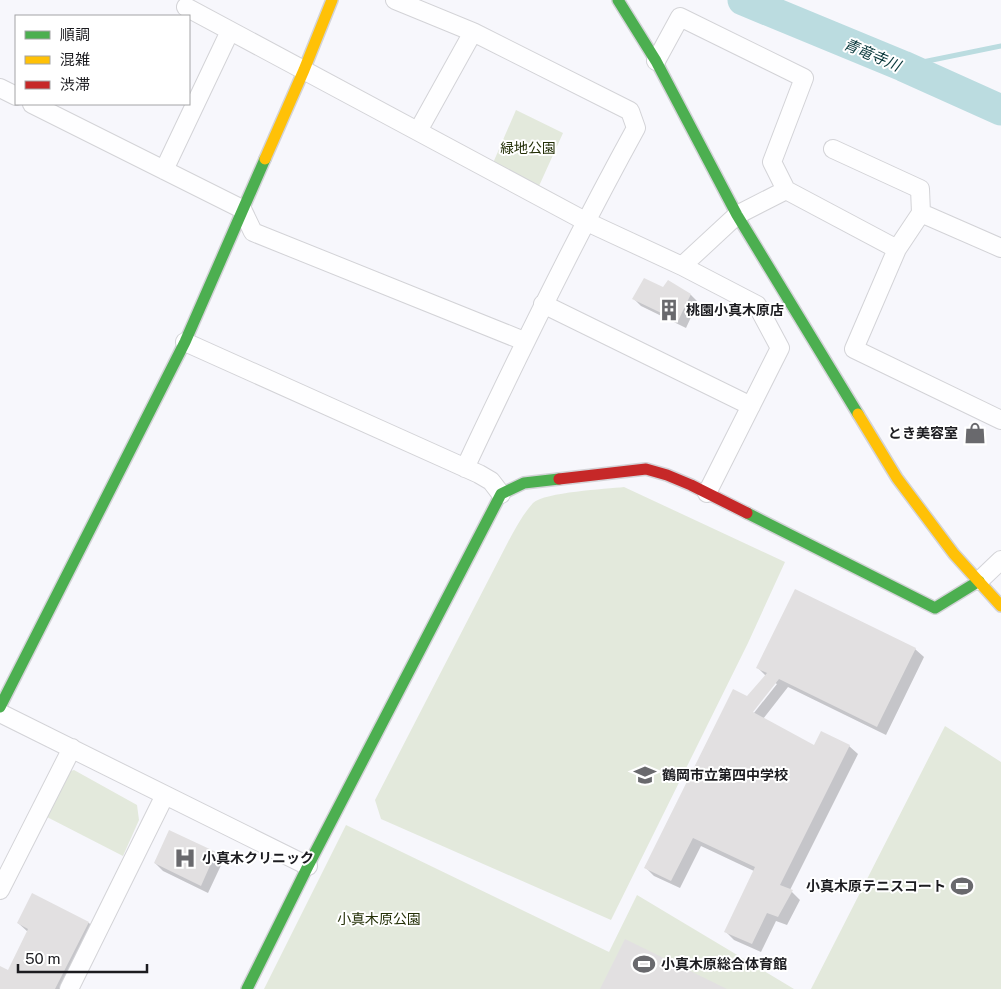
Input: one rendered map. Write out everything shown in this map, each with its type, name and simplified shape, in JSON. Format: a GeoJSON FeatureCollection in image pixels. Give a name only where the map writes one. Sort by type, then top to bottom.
{"type":"FeatureCollection","features":[{"type":"Feature","properties":{"kind":"street"},"geometry":{"type":"LineString","coordinates":[[0,707],[185,342],[304,70],[332,0]]}},
{"type":"Feature","properties":{"kind":"street"},"geometry":{"type":"LineString","coordinates":[[395,0],[473,32],[630,111],[636,128],[585,221],[524,341],[465,468]]}},
{"type":"Feature","properties":{"kind":"street"},"geometry":{"type":"LineString","coordinates":[[618,0],[656,61],[737,215],[897,478],[954,554],[1001,606]]}},
{"type":"Feature","properties":{"kind":"street"},"geometry":{"type":"LineString","coordinates":[[186,7],[585,221],[682,266],[757,305],[780,348],[707,493]]}},
{"type":"Feature","properties":{"kind":"street"},"geometry":{"type":"LineString","coordinates":[[656,61],[680,17],[804,78],[772,162],[786,190],[897,249]]}},
{"type":"Feature","properties":{"kind":"street"},"geometry":{"type":"LineString","coordinates":[[164,170],[230,31]]}},
{"type":"Feature","properties":{"kind":"street"},"geometry":{"type":"LineString","coordinates":[[418,132],[473,32]]}},
{"type":"Feature","properties":{"kind":"street"},"geometry":{"type":"LineString","coordinates":[[0,88],[15,96]]}},
{"type":"Feature","properties":{"kind":"street"},"geometry":{"type":"LineString","coordinates":[[34,105],[242,209],[253,232],[524,341]]}},
{"type":"Feature","properties":{"kind":"street"},"geometry":{"type":"LineString","coordinates":[[833,149],[920,188],[921,213],[897,249],[854,349],[1001,420]]}},
{"type":"Feature","properties":{"kind":"street"},"geometry":{"type":"LineString","coordinates":[[682,266],[737,215],[786,190]]}},
{"type":"Feature","properties":{"kind":"street"},"geometry":{"type":"LineString","coordinates":[[921,213],[1001,248]]}},
{"type":"Feature","properties":{"kind":"street"},"geometry":{"type":"LineString","coordinates":[[543,304],[751,406]]}},
{"type":"Feature","properties":{"kind":"street"},"geometry":{"type":"LineString","coordinates":[[185,342],[465,468],[491,481],[501,494]]}},
{"type":"Feature","properties":{"kind":"street"},"geometry":{"type":"LineString","coordinates":[[247,989],[308,866],[501,494],[524,483],[646,469],[667,475],[707,493],[935,608],[978,581],[1001,560]]}},
{"type":"Feature","properties":{"kind":"street"},"geometry":{"type":"LineString","coordinates":[[0,713],[308,866]]}},
{"type":"Feature","properties":{"kind":"street"},"geometry":{"type":"LineString","coordinates":[[0,890],[72,748]]}},
{"type":"Feature","properties":{"kind":"street"},"geometry":{"type":"LineString","coordinates":[[69,989],[165,795]]}},
{"type":"Feature","properties":{"kind":"green space","name":"緑地公園"},"geometry":{"type":"Polygon","coordinates":[[[516,110],[563,133],[539,186],[493,163],[516,110]]]}},
{"type":"Feature","properties":{"kind":"green space"},"geometry":{"type":"Polygon","coordinates":[[[624,487],[785,562],[748,643],[611,920],[381,819],[375,800],[508,542],[529,507],[540,499],[550,496],[624,487]]]}},
{"type":"Feature","properties":{"kind":"green space"},"geometry":{"type":"Polygon","coordinates":[[[945,726],[1001,762],[1001,989],[811,989],[945,726]]]}},
{"type":"Feature","properties":{"kind":"green space"},"geometry":{"type":"Polygon","coordinates":[[[74,770],[137,805],[139,820],[123,856],[45,816],[65,773],[74,770]]]}},
{"type":"Feature","properties":{"kind":"green space","name":"小真木原公園"},"geometry":{"type":"Polygon","coordinates":[[[346,825],[609,952],[637,895],[794,989],[264,989],[346,825]]]}},
{"type":"Feature","properties":{"kind":"building","name":"桃園小真木原店"},"geometry":{"type":"Polygon","coordinates":[[[644,278],[663,287],[668,280],[691,294],[678,321],[632,299],[644,278]]]}},
{"type":"Feature","properties":{"kind":"building"},"geometry":{"type":"Polygon","coordinates":[[[795,589],[916,648],[877,727],[779,679],[753,712],[814,745],[821,731],[850,745],[780,885],[793,890],[778,917],[767,913],[752,944],[724,932],[755,867],[693,838],[671,881],[644,868],[733,689],[747,696],[767,673],[756,668],[795,589]]]}},
{"type":"Feature","properties":{"kind":"building","name":"小真木クリニック"},"geometry":{"type":"Polygon","coordinates":[[[169,830],[216,852],[201,886],[154,863],[169,830]]]}},
{"type":"Feature","properties":{"kind":"building"},"geometry":{"type":"Polygon","coordinates":[[[32,893],[89,922],[55,989],[0,989],[0,966],[8,970],[28,929],[17,923],[32,893]]]}},
{"type":"Feature","properties":{"kind":"building","name":"小真木原総合体育館"},"geometry":{"type":"Polygon","coordinates":[[[625,939],[727,989],[600,989],[625,939]]]}},
{"type":"Feature","properties":{"kind":"waterway","name":"青竜寺川"},"geometry":{"type":"LineString","coordinates":[[743,0],[903,66],[1001,110]]}},
{"type":"Feature","properties":{"kind":"waterway"},"geometry":{"type":"LineString","coordinates":[[903,66],[1001,46]]}},
{"type":"Feature","properties":{"kind":"traffic: fast"},"geometry":{"type":"LineString","coordinates":[[618,0],[656,61],[737,215],[858,414]]}},
{"type":"Feature","properties":{"kind":"traffic: fast"},"geometry":{"type":"LineString","coordinates":[[0,707],[185,342],[265,159]]}},
{"type":"Feature","properties":{"kind":"traffic: fast"},"geometry":{"type":"LineString","coordinates":[[247,989],[308,866],[501,494],[524,483],[559,479]]}},
{"type":"Feature","properties":{"kind":"traffic: fast"},"geometry":{"type":"LineString","coordinates":[[747,513],[935,608],[979,581]]}},
{"type":"Feature","properties":{"kind":"traffic: slow"},"geometry":{"type":"LineString","coordinates":[[265,159],[332,0]]}},
{"type":"Feature","properties":{"kind":"traffic: slow"},"geometry":{"type":"LineString","coordinates":[[858,414],[897,478],[954,554],[1001,606]]}},
{"type":"Feature","properties":{"kind":"traffic: jam"},"geometry":{"type":"LineString","coordinates":[[559,479],[646,469],[691,485],[747,513]]}},
{"type":"Feature","properties":{"kind":"place","name":"桃園小真木原店"},"geometry":{"type":"Point","coordinates":[669,310]}},
{"type":"Feature","properties":{"kind":"place","name":"とき美容室"},"geometry":{"type":"Point","coordinates":[975,433]}},
{"type":"Feature","properties":{"kind":"place","name":"鶴岡市立第四中学校"},"geometry":{"type":"Point","coordinates":[645,775]}},
{"type":"Feature","properties":{"kind":"place","name":"小真木クリニック"},"geometry":{"type":"Point","coordinates":[185,858]}},
{"type":"Feature","properties":{"kind":"place","name":"小真木原テニスコート"},"geometry":{"type":"Point","coordinates":[962,886]}},
{"type":"Feature","properties":{"kind":"place","name":"小真木原総合体育館"},"geometry":{"type":"Point","coordinates":[644,964]}}]}
